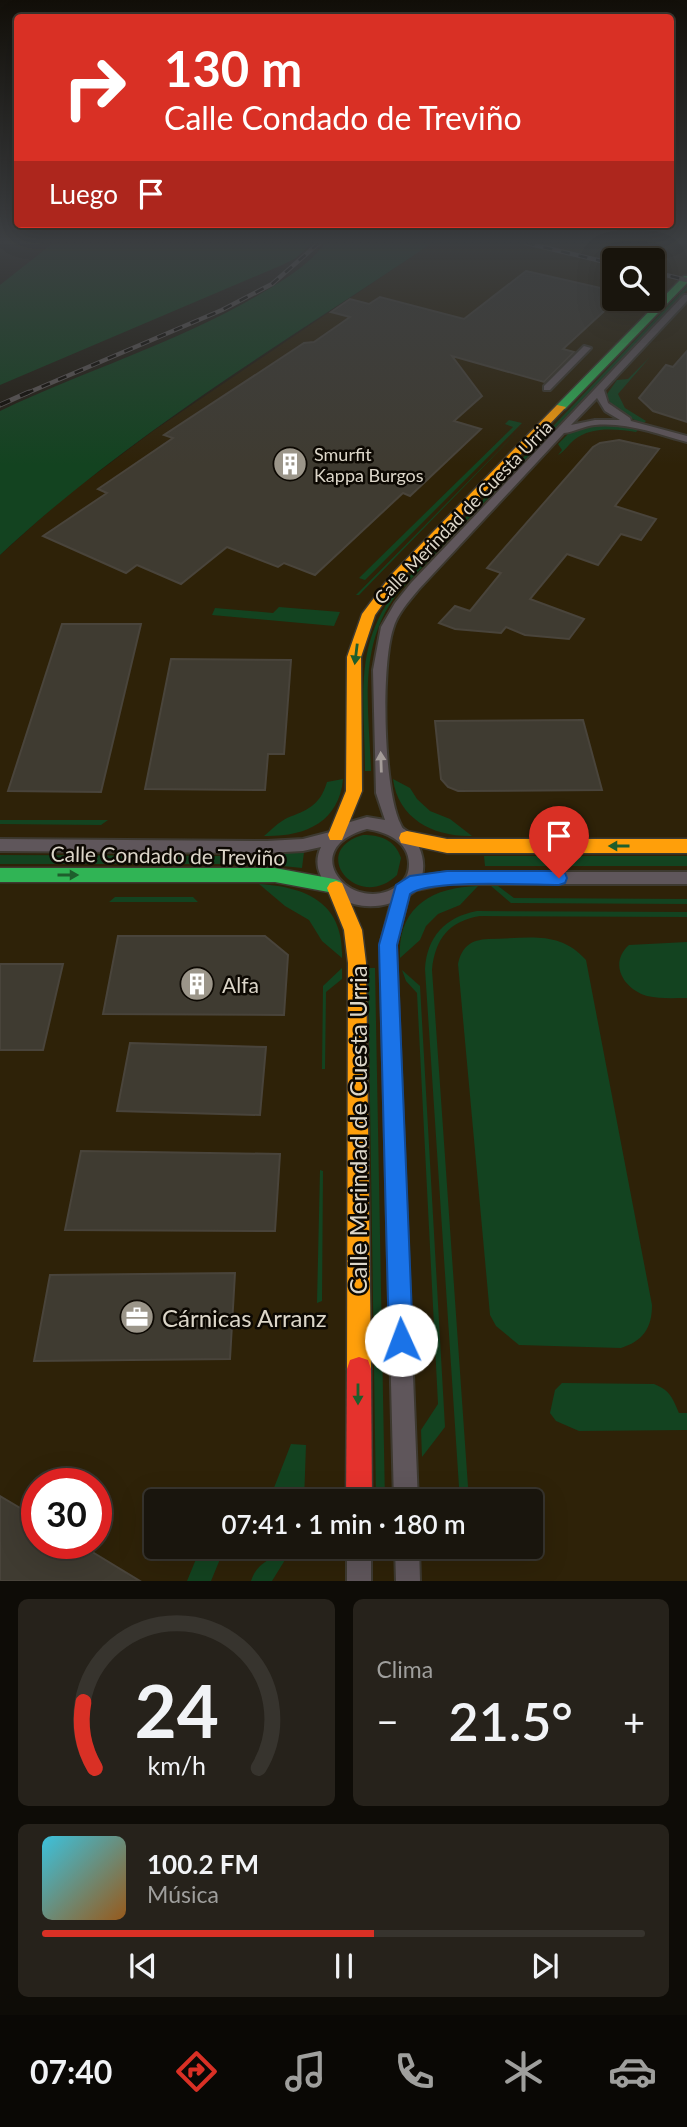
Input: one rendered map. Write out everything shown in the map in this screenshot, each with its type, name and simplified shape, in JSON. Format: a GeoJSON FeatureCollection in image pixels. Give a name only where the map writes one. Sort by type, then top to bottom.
{"type":"FeatureCollection","features":[{"type":"Feature","properties":{"kind":"street","name":"Calle Merindad de Cuesta Urria"},"geometry":{"type":"LineString","coordinates":[[334,836],[354,791],[354,657],[357,640],[373,605],[649,317]]}},
{"type":"Feature","properties":{"kind":"street","name":"Calle Merindad de Cuesta Urria"},"geometry":{"type":"LineString","coordinates":[[401,833],[383,793],[379,670],[387,626],[415,586],[668,317]]}},
{"type":"Feature","properties":{"kind":"street"},"geometry":{"type":"LineString","coordinates":[[547,388],[587,348]]}},
{"type":"Feature","properties":{"kind":"street"},"geometry":{"type":"LineString","coordinates":[[600,390],[600,398],[608,409],[645,427]]}},
{"type":"Feature","properties":{"kind":"street"},"geometry":{"type":"LineString","coordinates":[[558,435],[574,426],[614,422],[645,427],[687,439]]}},
{"type":"Feature","properties":{"kind":"street"},"geometry":{"type":"LineString","coordinates":[[687,846],[447,846],[367,823],[349,826],[334,836],[326,849],[323,865],[335,887],[347,895],[367,901],[384,900],[406,887],[447,878],[687,878]]}},
{"type":"Feature","properties":{"kind":"street"},"geometry":{"type":"LineString","coordinates":[[401,833],[418,858],[415,875],[406,887]]}},
{"type":"Feature","properties":{"kind":"street","name":"Calle Condado de Treviño"},"geometry":{"type":"LineString","coordinates":[[0,845],[267,847],[303,845],[334,836]]}},
{"type":"Feature","properties":{"kind":"street","name":"Calle Condado de Treviño"},"geometry":{"type":"LineString","coordinates":[[0,874],[275,875],[335,887]]}},
{"type":"Feature","properties":{"kind":"street","name":"Calle Merindad de Cuesta Urria"},"geometry":{"type":"LineString","coordinates":[[335,887],[353,930],[356,963],[359,1489]]}},
{"type":"Feature","properties":{"kind":"street","name":"Calle Merindad de Cuesta Urria"},"geometry":{"type":"LineString","coordinates":[[406,887],[388,945],[406,1489]]}},
{"type":"Feature","properties":{"kind":"street"},"geometry":{"type":"LineString","coordinates":[[359,1559],[359,1581]]}},
{"type":"Feature","properties":{"kind":"street"},"geometry":{"type":"LineString","coordinates":[[407,1559],[408,1581]]}},
{"type":"Feature","properties":{"kind":"shaded area"},"geometry":{"type":"Polygon","coordinates":[[[323,317],[687,317],[687,1581],[0,1581],[0,555],[62,499],[153,431],[323,317]]]}},
{"type":"Feature","properties":{"kind":"green space"},"geometry":{"type":"Polygon","coordinates":[[[0,317],[160,317],[0,385],[0,317]]]}},
{"type":"Feature","properties":{"kind":"green space"},"geometry":{"type":"Polygon","coordinates":[[[218,317],[320,317],[209,391],[101,469],[0,555],[0,411],[218,317]]]}},
{"type":"Feature","properties":{"kind":"green space"},"geometry":{"type":"Polygon","coordinates":[[[658,317],[661,317],[397,594],[384,614],[371,657],[368,701],[371,771],[365,771],[364,673],[375,627],[402,584],[658,317]]]}},
{"type":"Feature","properties":{"kind":"green space"},"geometry":{"type":"Polygon","coordinates":[[[650,357],[618,394],[625,408],[646,421],[644,423],[616,409],[607,394],[617,380],[628,379],[650,357]]]}},
{"type":"Feature","properties":{"kind":"green space"},"geometry":{"type":"Polygon","coordinates":[[[509,420],[522,423],[365,580],[359,578],[513,427],[505,424],[509,420]]]}},
{"type":"Feature","properties":{"kind":"green space"},"geometry":{"type":"Polygon","coordinates":[[[525,424],[359,595],[356,595],[525,424]]]}},
{"type":"Feature","properties":{"kind":"green space"},"geometry":{"type":"Polygon","coordinates":[[[590,425],[618,425],[639,429],[636,432],[588,432],[574,440],[558,455],[562,450],[558,444],[569,433],[590,425]]]}},
{"type":"Feature","properties":{"kind":"green space"},"geometry":{"type":"Polygon","coordinates":[[[279,607],[340,612],[334,626],[212,615],[215,608],[273,613],[279,607]]]}},
{"type":"Feature","properties":{"kind":"green space"},"geometry":{"type":"Polygon","coordinates":[[[343,779],[335,807],[327,817],[306,830],[293,834],[264,836],[284,820],[317,802],[327,782],[343,779]]]}},
{"type":"Feature","properties":{"kind":"green space"},"geometry":{"type":"Polygon","coordinates":[[[393,779],[410,788],[430,811],[450,819],[472,836],[444,833],[420,823],[402,805],[393,779]]]}},
{"type":"Feature","properties":{"kind":"green space"},"geometry":{"type":"Polygon","coordinates":[[[0,820],[108,820],[101,825],[0,824],[0,820]]]}},
{"type":"Feature","properties":{"kind":"green space"},"geometry":{"type":"Polygon","coordinates":[[[363,835],[376,836],[391,843],[401,858],[397,875],[382,885],[367,887],[354,883],[344,875],[339,865],[339,853],[347,843],[363,835]]]}},
{"type":"Feature","properties":{"kind":"green space"},"geometry":{"type":"Polygon","coordinates":[[[304,852],[302,868],[263,864],[263,855],[304,852]]]}},
{"type":"Feature","properties":{"kind":"green space"},"geometry":{"type":"Polygon","coordinates":[[[0,855],[248,856],[247,864],[0,864],[0,855]]]}},
{"type":"Feature","properties":{"kind":"green space"},"geometry":{"type":"Polygon","coordinates":[[[484,856],[687,856],[687,866],[485,866],[484,856]]]}},
{"type":"Feature","properties":{"kind":"green space"},"geometry":{"type":"Polygon","coordinates":[[[259,884],[292,889],[319,902],[337,924],[342,958],[322,941],[309,920],[285,906],[259,884]]]}},
{"type":"Feature","properties":{"kind":"green space"},"geometry":{"type":"Polygon","coordinates":[[[478,886],[460,905],[438,914],[426,926],[420,940],[400,958],[404,925],[421,903],[446,890],[478,886]]]}},
{"type":"Feature","properties":{"kind":"green space"},"geometry":{"type":"Polygon","coordinates":[[[491,886],[498,886],[514,898],[687,899],[687,904],[511,903],[491,886]]]}},
{"type":"Feature","properties":{"kind":"green space"},"geometry":{"type":"Polygon","coordinates":[[[115,897],[193,897],[198,902],[109,902],[115,897]]]}},
{"type":"Feature","properties":{"kind":"green space"},"geometry":{"type":"Polygon","coordinates":[[[477,911],[687,912],[687,917],[480,916],[469,918],[452,927],[436,949],[432,970],[468,1489],[459,1489],[425,969],[429,947],[434,938],[447,924],[477,911]]]}},
{"type":"Feature","properties":{"kind":"green space"},"geometry":{"type":"Polygon","coordinates":[[[529,937],[553,940],[576,950],[586,960],[652,1305],[645,1332],[635,1342],[621,1348],[519,1345],[496,1326],[490,1315],[458,964],[468,945],[488,939],[529,937]]]}},
{"type":"Feature","properties":{"kind":"green space"},"geometry":{"type":"Polygon","coordinates":[[[687,942],[687,998],[647,996],[626,982],[619,968],[623,952],[629,945],[687,942]]]}},
{"type":"Feature","properties":{"kind":"green space"},"geometry":{"type":"Polygon","coordinates":[[[342,968],[342,979],[326,992],[325,1069],[322,1069],[323,986],[342,968]]]}},
{"type":"Feature","properties":{"kind":"green space"},"geometry":{"type":"Polygon","coordinates":[[[368,968],[375,968],[385,1489],[376,1489],[368,968]]]}},
{"type":"Feature","properties":{"kind":"green space"},"geometry":{"type":"Polygon","coordinates":[[[402,970],[420,986],[445,1427],[422,1457],[421,1430],[438,1404],[417,993],[406,981],[402,970]]]}},
{"type":"Feature","properties":{"kind":"green space"},"geometry":{"type":"Polygon","coordinates":[[[320,1170],[323,1171],[322,1301],[317,1303],[320,1170]]]}},
{"type":"Feature","properties":{"kind":"green space"},"geometry":{"type":"Polygon","coordinates":[[[562,1383],[654,1384],[667,1392],[679,1413],[687,1413],[687,1430],[579,1431],[556,1421],[550,1413],[555,1390],[562,1383]]]}},
{"type":"Feature","properties":{"kind":"green space"},"geometry":{"type":"Polygon","coordinates":[[[291,1444],[306,1445],[304,1489],[274,1489],[291,1444]]]}},
{"type":"Feature","properties":{"kind":"green space"},"geometry":{"type":"Polygon","coordinates":[[[196,1559],[220,1559],[211,1581],[187,1581],[196,1559]]]}},
{"type":"Feature","properties":{"kind":"green space"},"geometry":{"type":"Polygon","coordinates":[[[269,1559],[286,1559],[272,1581],[251,1581],[257,1569],[269,1559]]]}},
{"type":"Feature","properties":{"kind":"building","name":"Smurfit Kappa Burgos"},"geometry":{"type":"Polygon","coordinates":[[[349,317],[464,319],[467,317],[598,317],[563,349],[574,352],[544,382],[452,356],[482,396],[454,421],[481,429],[410,496],[403,493],[315,575],[284,563],[278,567],[227,547],[181,584],[137,565],[126,573],[43,536],[107,493],[98,489],[173,438],[164,435],[304,343],[314,342],[349,317]]]}},
{"type":"Feature","properties":{"kind":"building"},"geometry":{"type":"Polygon","coordinates":[[[687,351],[687,422],[653,411],[639,398],[666,365],[673,367],[687,351]]]}},
{"type":"Feature","properties":{"kind":"building"},"geometry":{"type":"Polygon","coordinates":[[[619,440],[659,449],[615,506],[656,519],[641,540],[621,534],[598,565],[567,554],[530,599],[584,619],[569,639],[525,635],[506,627],[501,633],[455,629],[439,623],[455,606],[470,611],[501,573],[487,568],[593,447],[619,440]]]}},
{"type":"Feature","properties":{"kind":"building"},"geometry":{"type":"Polygon","coordinates":[[[62,624],[141,624],[101,792],[8,791],[62,624]]]}},
{"type":"Feature","properties":{"kind":"building"},"geometry":{"type":"Polygon","coordinates":[[[171,659],[291,660],[284,754],[268,754],[265,790],[145,789],[171,659]]]}},
{"type":"Feature","properties":{"kind":"building"},"geometry":{"type":"Polygon","coordinates":[[[583,720],[602,790],[458,791],[448,787],[441,779],[435,721],[583,720]]]}},
{"type":"Feature","properties":{"kind":"building","name":"Alfa"},"geometry":{"type":"Polygon","coordinates":[[[118,936],[265,936],[288,955],[284,1015],[103,1014],[118,936]]]}},
{"type":"Feature","properties":{"kind":"building"},"geometry":{"type":"Polygon","coordinates":[[[0,964],[63,964],[43,1050],[0,1050],[0,964]]]}},
{"type":"Feature","properties":{"kind":"building"},"geometry":{"type":"Polygon","coordinates":[[[130,1043],[266,1047],[260,1115],[117,1111],[130,1043]]]}},
{"type":"Feature","properties":{"kind":"building"},"geometry":{"type":"Polygon","coordinates":[[[81,1151],[280,1154],[275,1231],[65,1230],[81,1151]]]}},
{"type":"Feature","properties":{"kind":"building","name":"Cárnicas Arranz"},"geometry":{"type":"Polygon","coordinates":[[[235,1273],[230,1359],[34,1361],[50,1275],[235,1273]]]}},
{"type":"Feature","properties":{"kind":"building"},"geometry":{"type":"Polygon","coordinates":[[[0,1496],[21,1508],[21,1559],[104,1559],[140,1581],[0,1581],[0,1496]]]}},
{"type":"Feature","properties":{"kind":"railway"},"geometry":{"type":"LineString","coordinates":[[25,394],[206,317]]}},
{"type":"Feature","properties":{"kind":"railway"},"geometry":{"type":"LineString","coordinates":[[0,405],[29,392]]}},
{"type":"Feature","properties":{"kind":"traffic: fast"},"geometry":{"type":"LineString","coordinates":[[561,407],[649,317]]}},
{"type":"Feature","properties":{"kind":"traffic: fast"},"geometry":{"type":"LineString","coordinates":[[0,875],[275,875],[334,886]]}},
{"type":"Feature","properties":{"kind":"traffic: slow"},"geometry":{"type":"LineString","coordinates":[[336,835],[354,791],[354,657],[369,614],[396,577],[561,407]]}},
{"type":"Feature","properties":{"kind":"traffic: slow"},"geometry":{"type":"LineString","coordinates":[[407,838],[447,846],[687,846]]}},
{"type":"Feature","properties":{"kind":"traffic: slow"},"geometry":{"type":"LineString","coordinates":[[336,888],[353,930],[357,963],[359,1369]]}},
{"type":"Feature","properties":{"kind":"traffic: jam"},"geometry":{"type":"LineString","coordinates":[[359,1369],[359,1489]]}},
{"type":"Feature","properties":{"kind":"place","name":"Smurfit Kappa Burgos"},"geometry":{"type":"Point","coordinates":[290,464]}},
{"type":"Feature","properties":{"kind":"place","name":"Alfa"},"geometry":{"type":"Point","coordinates":[197,984]}},
{"type":"Feature","properties":{"kind":"place","name":"Cárnicas Arranz"},"geometry":{"type":"Point","coordinates":[137,1317]}},
{"type":"Feature","properties":{"kind":"route"},"geometry":{"type":"LineString","coordinates":[[401,1340],[388,945],[402,891],[410,884],[447,878],[559,878]]}}]}
